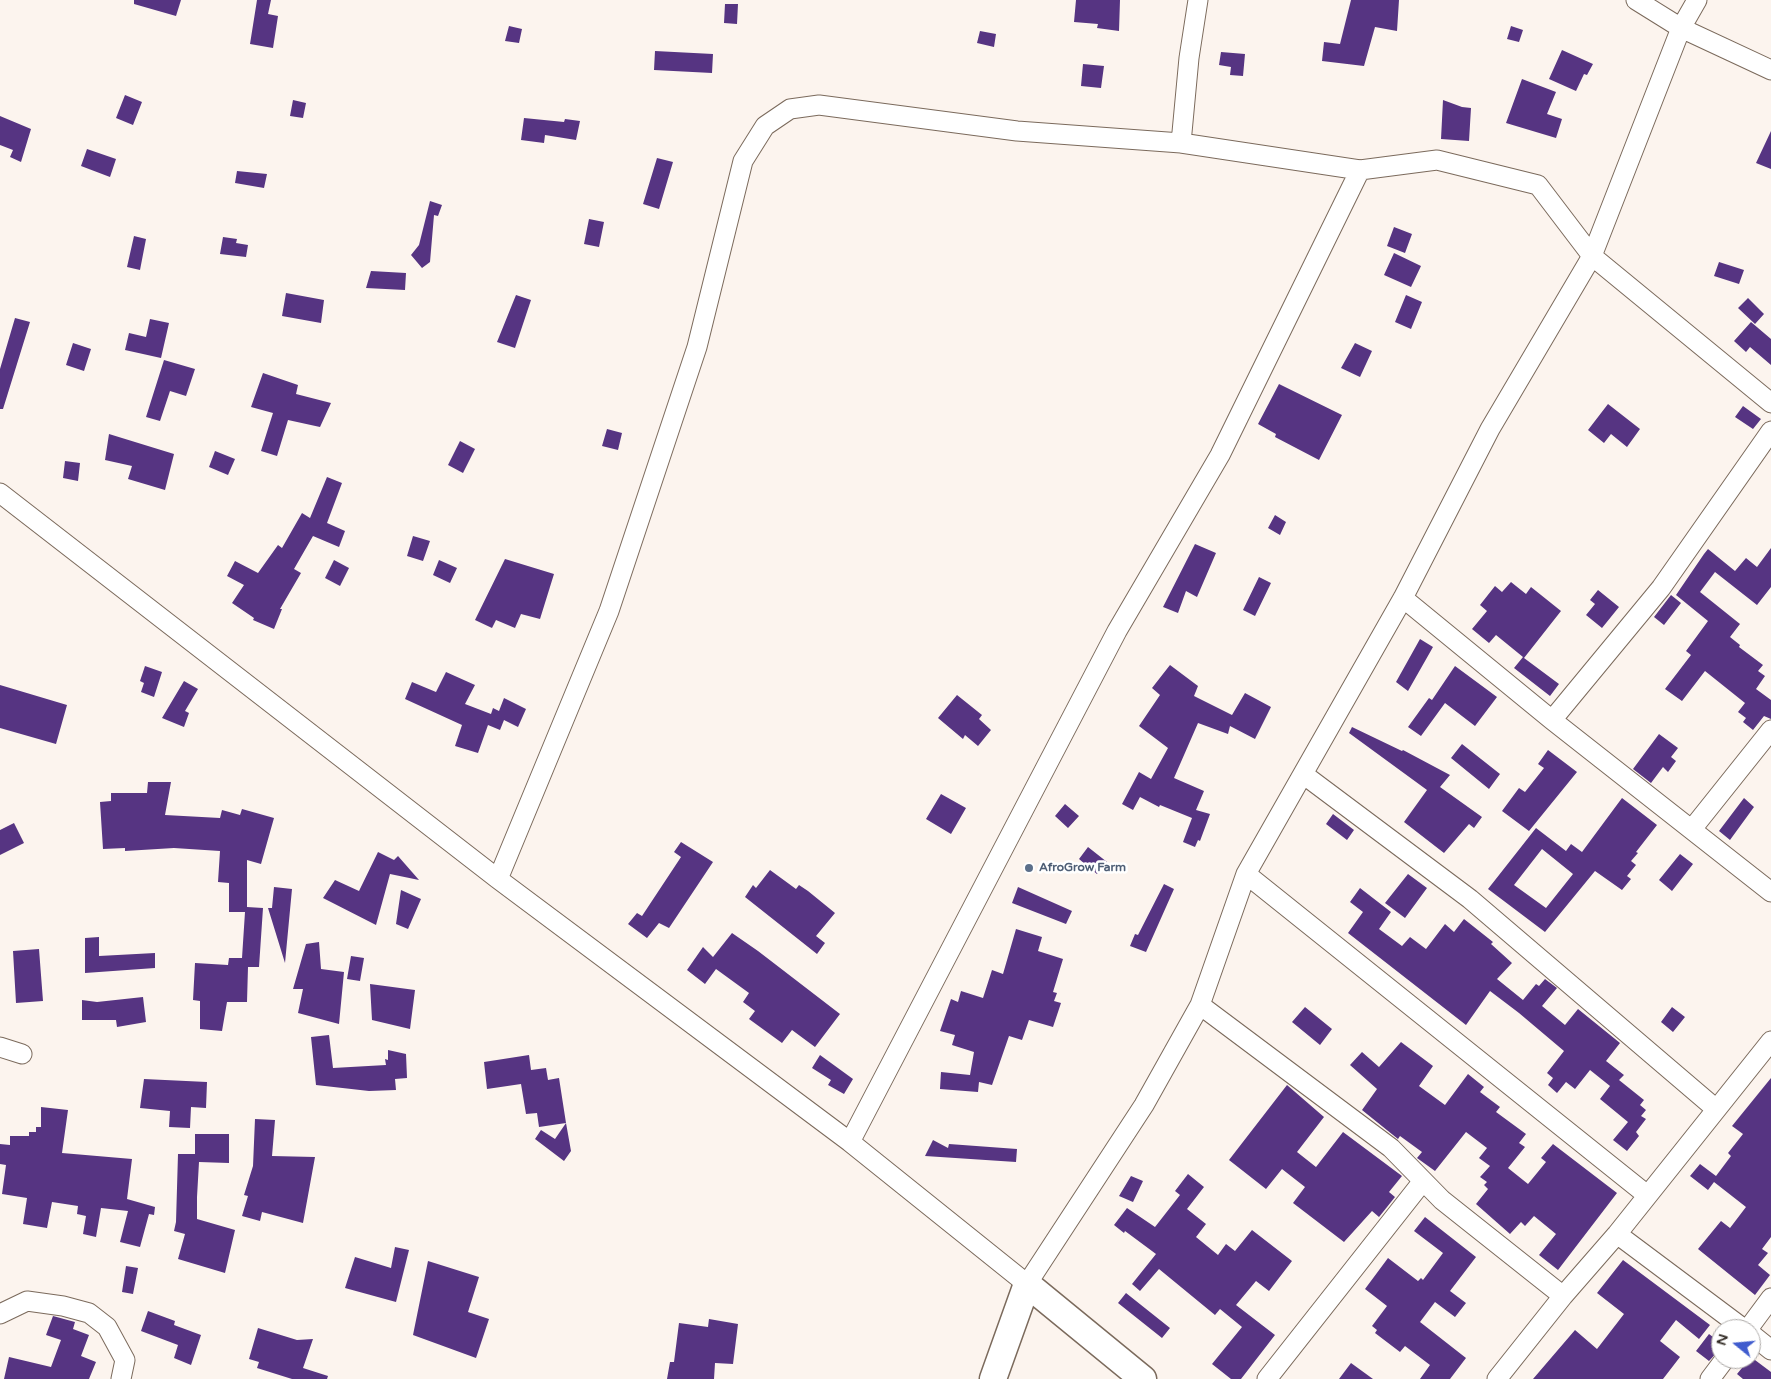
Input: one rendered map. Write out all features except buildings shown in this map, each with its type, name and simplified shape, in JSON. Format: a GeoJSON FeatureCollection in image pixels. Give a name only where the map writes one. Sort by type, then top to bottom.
{"type":"FeatureCollection","features":[{"type":"Feature","properties":{"kind":"street"},"geometry":{"type":"LineString","coordinates":[[1181,143],[1189,58],[1198,0]]}},
{"type":"Feature","properties":{"kind":"street"},"geometry":{"type":"LineString","coordinates":[[1636,0],[1681,28],[1771,70]]}},
{"type":"Feature","properties":{"kind":"street"},"geometry":{"type":"LineString","coordinates":[[993,1379],[1027,1284],[1144,1105],[1200,1005],[1246,874],[1403,598],[1490,430],[1592,256],[1681,28],[1696,0]]}},
{"type":"Feature","properties":{"kind":"street"},"geometry":{"type":"LineString","coordinates":[[498,879],[609,611],[697,347],[743,161],[765,126],[790,109],[819,106],[1017,131],[1181,143],[1360,170],[1437,160],[1538,184],[1592,256],[1771,403]]}},
{"type":"Feature","properties":{"kind":"street"},"geometry":{"type":"LineString","coordinates":[[850,1142],[1117,631],[1220,455],[1360,170]]}},
{"type":"Feature","properties":{"kind":"street"},"geometry":{"type":"LineString","coordinates":[[1552,720],[1661,588],[1771,431]]}},
{"type":"Feature","properties":{"kind":"street"},"geometry":{"type":"LineString","coordinates":[[0,493],[498,879],[850,1142],[1143,1379]]}},
{"type":"Feature","properties":{"kind":"street"},"geometry":{"type":"LineString","coordinates":[[1403,598],[1552,720],[1771,892]]}},
{"type":"Feature","properties":{"kind":"street"},"geometry":{"type":"LineString","coordinates":[[1692,829],[1771,730]]}},
{"type":"Feature","properties":{"kind":"street"},"geometry":{"type":"LineString","coordinates":[[1303,774],[1470,899],[1716,1109]]}},
{"type":"Feature","properties":{"kind":"street"},"geometry":{"type":"LineString","coordinates":[[1246,874],[1647,1195]]}},
{"type":"Feature","properties":{"kind":"street"},"geometry":{"type":"LineString","coordinates":[[1200,1005],[1391,1148],[1450,1206],[1563,1296]]}},
{"type":"Feature","properties":{"kind":"street"},"geometry":{"type":"LineString","coordinates":[[1498,1379],[1563,1296],[1618,1234],[1647,1195],[1771,1041]]}},
{"type":"Feature","properties":{"kind":"street"},"geometry":{"type":"LineString","coordinates":[[0,1047],[22,1054]]}},
{"type":"Feature","properties":{"kind":"street"},"geometry":{"type":"LineString","coordinates":[[1267,1379],[1423,1181]]}},
{"type":"Feature","properties":{"kind":"street"},"geometry":{"type":"LineString","coordinates":[[1618,1234],[1733,1319]]}},
{"type":"Feature","properties":{"kind":"street"},"geometry":{"type":"LineString","coordinates":[[1754,1319],[1771,1298]]}},
{"type":"Feature","properties":{"kind":"street"},"geometry":{"type":"LineString","coordinates":[[0,1314],[26,1301],[63,1306],[89,1313],[107,1328],[125,1360],[121,1379]]}},
{"type":"Feature","properties":{"kind":"street"},"geometry":{"type":"LineString","coordinates":[[1761,1342],[1771,1350]]}},
{"type":"Feature","properties":{"kind":"place","name":"AfroGrow Farm"},"geometry":{"type":"Point","coordinates":[1029,868]}}]}
